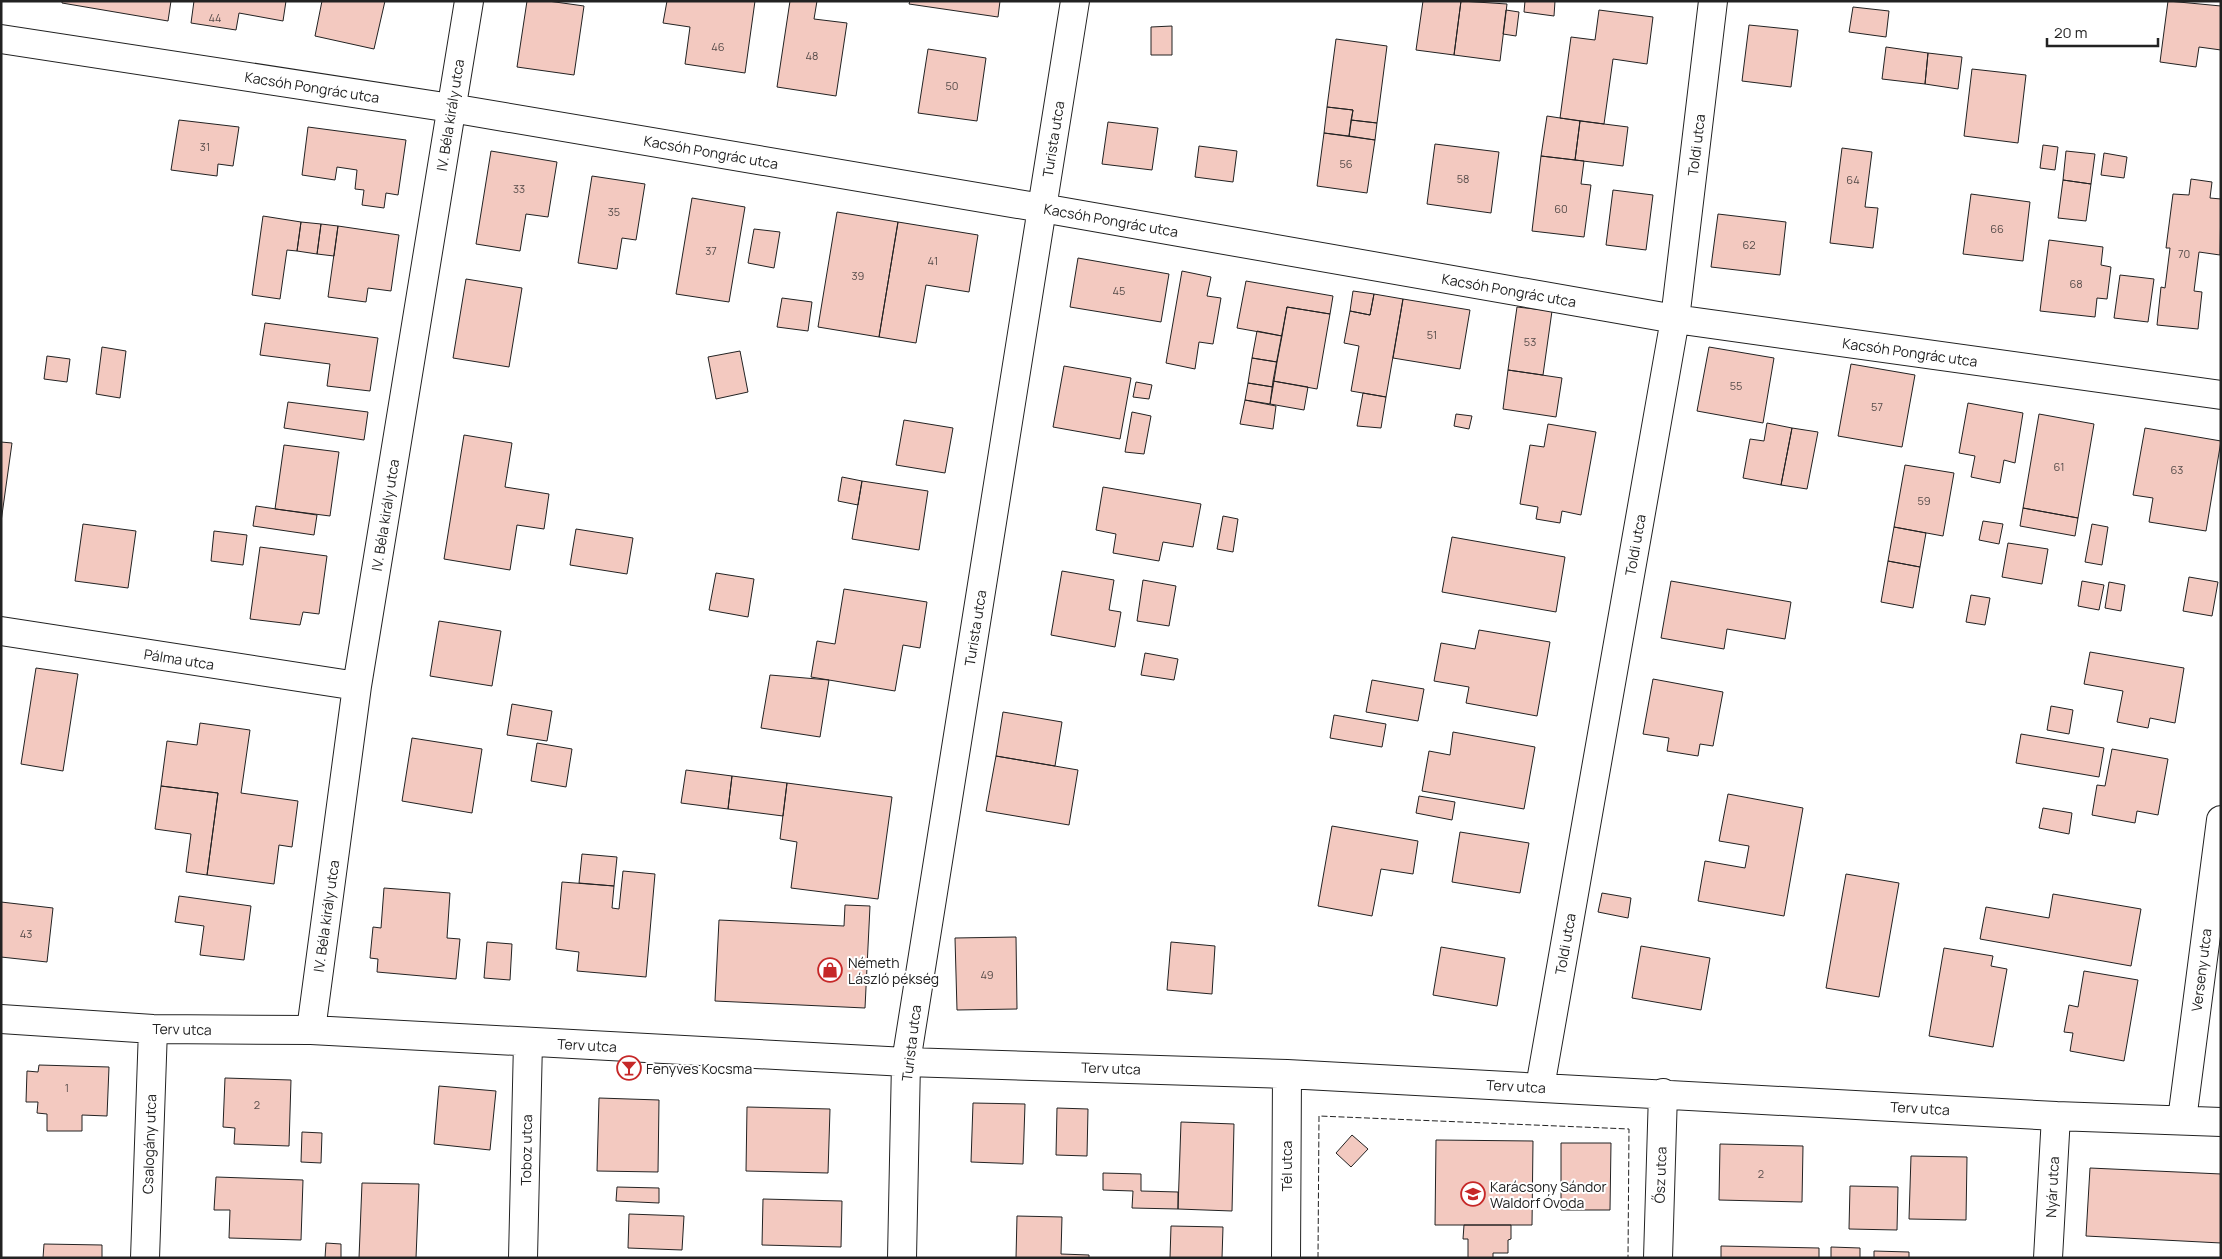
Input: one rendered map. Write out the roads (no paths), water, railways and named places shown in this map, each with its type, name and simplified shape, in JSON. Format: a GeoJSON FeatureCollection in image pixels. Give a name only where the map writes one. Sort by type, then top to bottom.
{"type":"FeatureCollection","features":[{"type":"Feature","properties":{"kind":"street","name":"IV. Béla király utca"},"geometry":{"type":"LineString","coordinates":[[311,1030],[357,686],[469,1]]}},
{"type":"Feature","properties":{"kind":"street","name":"Turista utca"},"geometry":{"type":"LineString","coordinates":[[902,1258],[906,1062],[1075,1]]}},
{"type":"Feature","properties":{"kind":"street","name":"Toldi utca"},"geometry":{"type":"LineString","coordinates":[[1540,1087],[1675,319],[1713,1]]}},
{"type":"Feature","properties":{"kind":"street","name":"Kacsóh Pongrác utca"},"geometry":{"type":"LineString","coordinates":[[1,39],[451,108],[1042,208],[1675,319],[2221,395]]}},
{"type":"Feature","properties":{"kind":"street","name":"Pálma utca"},"geometry":{"type":"LineString","coordinates":[[1,631],[357,686]]}},
{"type":"Feature","properties":{"kind":"street","name":"Verseny utca"},"geometry":{"type":"LineString","coordinates":[[2182,1120],[2221,820]]}},
{"type":"Feature","properties":{"kind":"street","name":"Terv utca"},"geometry":{"type":"LineString","coordinates":[[1,1019],[152,1030],[311,1030],[906,1062],[1287,1074],[1663,1093],[2056,1116],[2221,1122]]}},
{"type":"Feature","properties":{"kind":"street","name":"Csalogány utca"},"geometry":{"type":"LineString","coordinates":[[145,1258],[152,1030]]}},
{"type":"Feature","properties":{"kind":"street","name":"Toboz utca"},"geometry":{"type":"LineString","coordinates":[[523,1258],[528,1042]]}},
{"type":"Feature","properties":{"kind":"street","name":"Tél utca"},"geometry":{"type":"LineString","coordinates":[[1286,1258],[1287,1074]]}},
{"type":"Feature","properties":{"kind":"street","name":"Ősz utca"},"geometry":{"type":"LineString","coordinates":[[1658,1258],[1663,1093]]}},
{"type":"Feature","properties":{"kind":"street","name":"Nyár utca"},"geometry":{"type":"LineString","coordinates":[[2048,1258],[2056,1116]]}},
{"type":"Feature","properties":{"kind":"place","name":"Németh László pékség"},"geometry":{"type":"Point","coordinates":[830,970]}},
{"type":"Feature","properties":{"kind":"place","name":"Fenyves Kocsma"},"geometry":{"type":"Point","coordinates":[629,1068]}},
{"type":"Feature","properties":{"kind":"place","name":"Karácsony Sándor Waldorf Óvoda"},"geometry":{"type":"Point","coordinates":[1473,1194]}}]}
